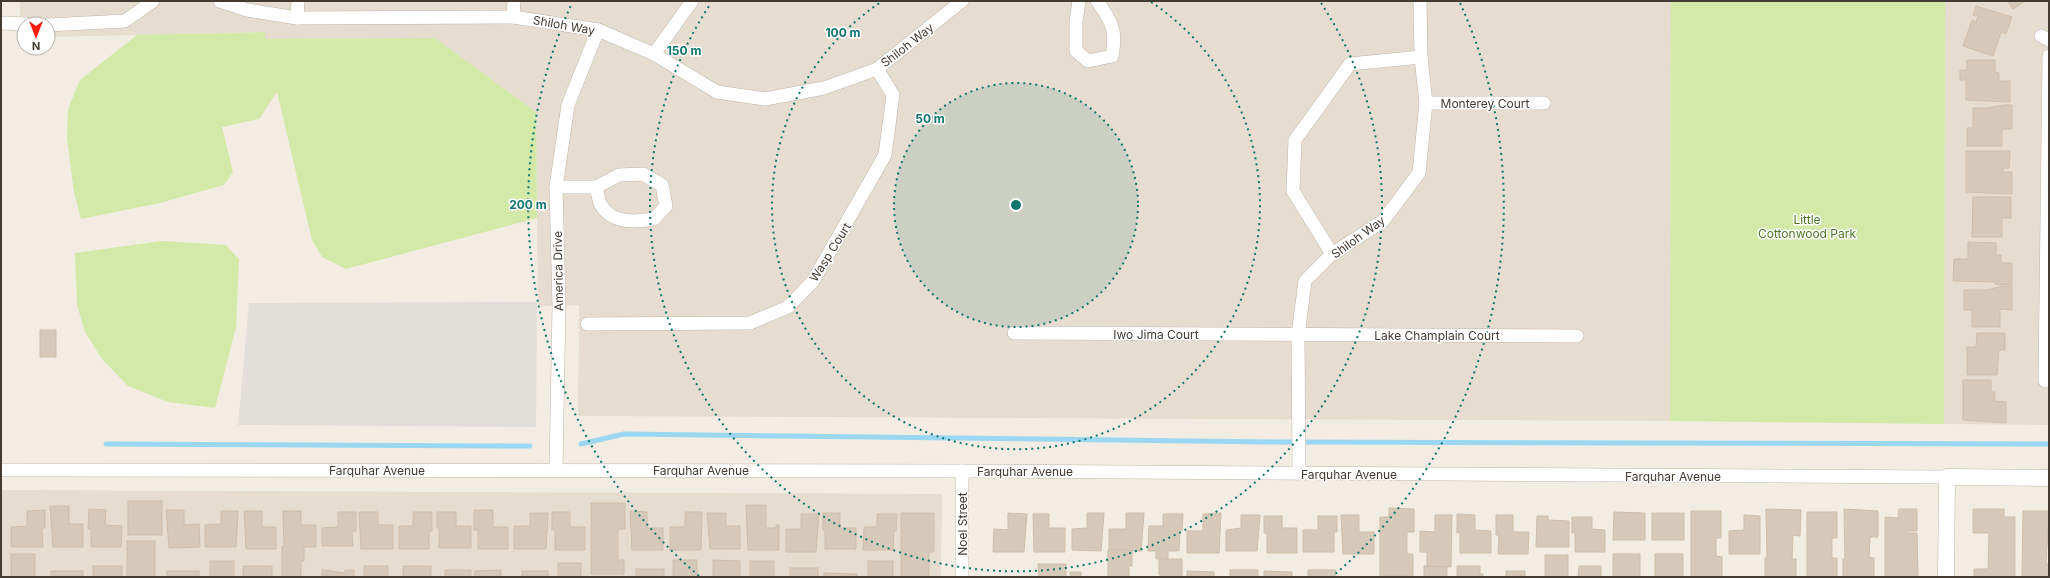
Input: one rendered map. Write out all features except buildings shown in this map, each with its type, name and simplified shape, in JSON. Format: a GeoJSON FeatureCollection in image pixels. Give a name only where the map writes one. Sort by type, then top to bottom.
{"type":"FeatureCollection","features":[{"type":"Feature","properties":{"kind":"street"},"geometry":{"type":"LineString","coordinates":[[56,25],[125,21],[153,1]]}},
{"type":"Feature","properties":{"kind":"street","name":"Shiloh Way"},"geometry":{"type":"LineString","coordinates":[[220,1],[248,10],[297,18],[513,17],[598,30],[654,54],[717,92],[765,99],[824,88],[877,69],[962,1]]}},
{"type":"Feature","properties":{"kind":"street"},"geometry":{"type":"LineString","coordinates":[[297,18],[298,1]]}},
{"type":"Feature","properties":{"kind":"street"},"geometry":{"type":"LineString","coordinates":[[513,17],[514,1]]}},
{"type":"Feature","properties":{"kind":"street"},"geometry":{"type":"LineString","coordinates":[[654,54],[692,1]]}},
{"type":"Feature","properties":{"kind":"street"},"geometry":{"type":"LineString","coordinates":[[1079,1],[1076,22],[1076,51],[1088,61],[1112,56],[1115,38],[1108,16],[1097,1]]}},
{"type":"Feature","properties":{"kind":"street","name":"Shiloh Way"},"geometry":{"type":"LineString","coordinates":[[1299,473],[1298,334],[1306,282],[1332,254],[1383,221],[1419,173],[1426,104],[1421,57],[1420,1]]}},
{"type":"Feature","properties":{"kind":"street"},"geometry":{"type":"LineString","coordinates":[[1,23],[16,24]]}},
{"type":"Feature","properties":{"kind":"street","name":"America Drive"},"geometry":{"type":"LineString","coordinates":[[556,470],[559,306],[556,187],[568,105],[598,30]]}},
{"type":"Feature","properties":{"kind":"street"},"geometry":{"type":"LineString","coordinates":[[2045,381],[2047,69],[2049,56]]}},
{"type":"Feature","properties":{"kind":"street"},"geometry":{"type":"LineString","coordinates":[[1332,254],[1294,191],[1295,140],[1350,64],[1421,57]]}},
{"type":"Feature","properties":{"kind":"street","name":"Wasp Court"},"geometry":{"type":"LineString","coordinates":[[586,324],[750,323],[788,307],[813,282],[885,155],[893,95],[877,69]]}},
{"type":"Feature","properties":{"kind":"street","name":"Monterey Court"},"geometry":{"type":"LineString","coordinates":[[1426,104],[1544,103]]}},
{"type":"Feature","properties":{"kind":"street"},"geometry":{"type":"LineString","coordinates":[[556,187],[596,187],[619,175],[643,174],[662,186],[666,206],[654,219],[631,222],[609,215],[600,204],[596,187]]}},
{"type":"Feature","properties":{"kind":"street","name":"Iwo Jima Court"},"geometry":{"type":"LineString","coordinates":[[1014,333],[1298,334]]}},
{"type":"Feature","properties":{"kind":"street","name":"Lake Champlain Court"},"geometry":{"type":"LineString","coordinates":[[1298,334],[1577,336]]}},
{"type":"Feature","properties":{"kind":"street","name":"Farquhar Avenue"},"geometry":{"type":"LineString","coordinates":[[1,470],[962,471],[2049,478]]}},
{"type":"Feature","properties":{"kind":"street","name":"Noel Street"},"geometry":{"type":"LineString","coordinates":[[962,471],[962,577]]}},
{"type":"Feature","properties":{"kind":"street"},"geometry":{"type":"LineString","coordinates":[[1946,577],[1947,477]]}},
{"type":"Feature","properties":{"kind":"shaded area"},"geometry":{"type":"Polygon","coordinates":[[[20,1],[1671,1],[1670,421],[578,416],[579,305],[538,306],[536,112],[435,38],[265,39],[265,32],[56,37],[56,16],[20,16],[20,1]]]}},
{"type":"Feature","properties":{"kind":"shaded area"},"geometry":{"type":"Polygon","coordinates":[[[1945,1],[2049,1],[2049,425],[1944,424],[1945,1]]]}},
{"type":"Feature","properties":{"kind":"shaded area"},"geometry":{"type":"Polygon","coordinates":[[[537,302],[536,427],[238,425],[249,303],[537,302]]]}},
{"type":"Feature","properties":{"kind":"shaded area"},"geometry":{"type":"Polygon","coordinates":[[[2,490],[942,494],[941,577],[1,577],[2,490]]]}},
{"type":"Feature","properties":{"kind":"green space","name":"Little Cottonwood Park"},"geometry":{"type":"Polygon","coordinates":[[[1671,1],[1945,1],[1944,424],[1670,421],[1671,1]]]}},
{"type":"Feature","properties":{"kind":"green space"},"geometry":{"type":"Polygon","coordinates":[[[265,32],[265,39],[435,38],[536,112],[537,218],[346,269],[322,257],[312,240],[277,92],[259,119],[222,127],[233,172],[224,185],[160,203],[81,219],[74,192],[67,138],[68,109],[80,80],[137,35],[265,32]]]}},
{"type":"Feature","properties":{"kind":"green space"},"geometry":{"type":"Polygon","coordinates":[[[162,241],[226,245],[239,259],[236,327],[215,408],[168,402],[128,386],[102,359],[85,332],[77,305],[75,253],[162,241]]]}},
{"type":"Feature","properties":{"kind":"waterway"},"geometry":{"type":"LineString","coordinates":[[581,444],[624,434],[1277,442],[2049,444]]}},
{"type":"Feature","properties":{"kind":"waterway"},"geometry":{"type":"LineString","coordinates":[[106,444],[530,446]]}}]}
